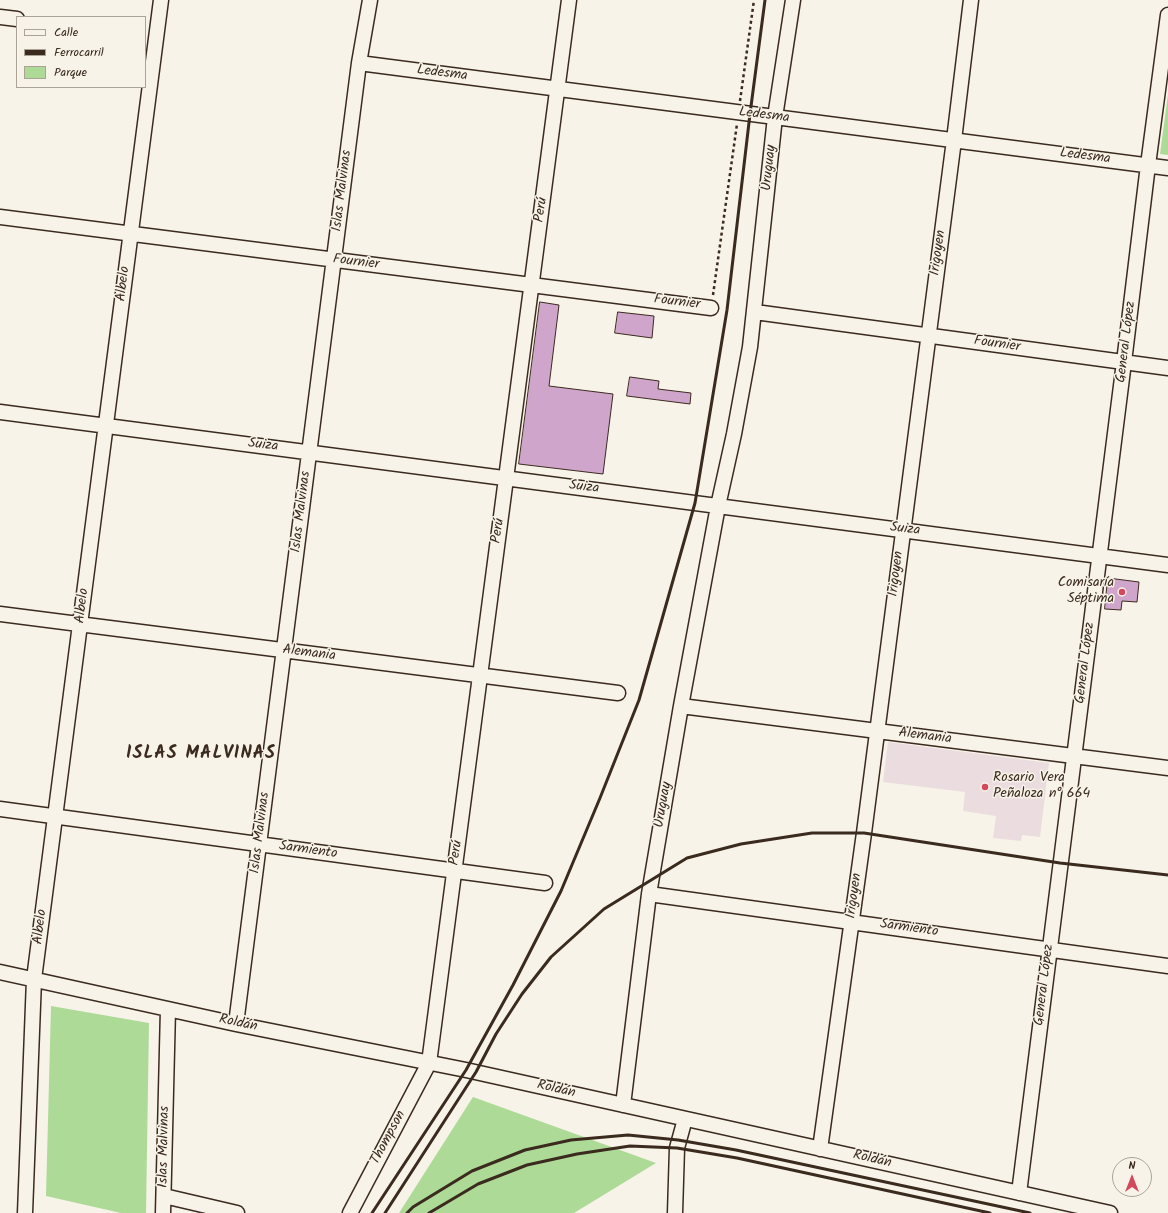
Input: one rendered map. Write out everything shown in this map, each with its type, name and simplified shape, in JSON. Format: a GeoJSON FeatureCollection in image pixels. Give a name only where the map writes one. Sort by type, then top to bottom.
{"type":"FeatureCollection","features":[{"type":"Feature","properties":{"kind":"street","name":"Albelo"},"geometry":{"type":"LineString","coordinates":[[146,86],[151,36],[161,0]]}},
{"type":"Feature","properties":{"kind":"street","name":"Islas Malvinas"},"geometry":{"type":"LineString","coordinates":[[236,1024],[334,260],[360,63],[370,0]]}},
{"type":"Feature","properties":{"kind":"street","name":"Perú"},"geometry":{"type":"LineString","coordinates":[[429,1063],[570,0]]}},
{"type":"Feature","properties":{"kind":"street","name":"Uruguay"},"geometry":{"type":"LineString","coordinates":[[623,1105],[649,894],[681,706],[718,506],[734,434],[750,347],[775,117],[793,0]]}},
{"type":"Feature","properties":{"kind":"street","name":"Irigoyen"},"geometry":{"type":"LineString","coordinates":[[820,1149],[864,833],[971,0]]}},
{"type":"Feature","properties":{"kind":"street","name":"General López"},"geometry":{"type":"LineString","coordinates":[[1018,1193],[1168,14]]}},
{"type":"Feature","properties":{"kind":"street"},"geometry":{"type":"LineString","coordinates":[[0,17],[16,19]]}},
{"type":"Feature","properties":{"kind":"street","name":"Ledesma"},"geometry":{"type":"LineString","coordinates":[[360,63],[1168,168]]}},
{"type":"Feature","properties":{"kind":"street","name":"Albelo"},"geometry":{"type":"LineString","coordinates":[[25,1213],[34,980],[131,234],[146,88]]}},
{"type":"Feature","properties":{"kind":"street","name":"Fournier"},"geometry":{"type":"LineString","coordinates":[[0,217],[711,308]]}},
{"type":"Feature","properties":{"kind":"street","name":"Fournier"},"geometry":{"type":"LineString","coordinates":[[755,312],[1168,368]]}},
{"type":"Feature","properties":{"kind":"street","name":"Suiza"},"geometry":{"type":"LineString","coordinates":[[0,412],[1168,565]]}},
{"type":"Feature","properties":{"kind":"street","name":"Alemania"},"geometry":{"type":"LineString","coordinates":[[0,614],[618,693]]}},
{"type":"Feature","properties":{"kind":"street","name":"Alemania"},"geometry":{"type":"LineString","coordinates":[[681,706],[1168,768]]}},
{"type":"Feature","properties":{"kind":"street","name":"Sarmiento"},"geometry":{"type":"LineString","coordinates":[[0,809],[546,883]]}},
{"type":"Feature","properties":{"kind":"street","name":"Sarmiento"},"geometry":{"type":"LineString","coordinates":[[649,894],[1168,966]]}},
{"type":"Feature","properties":{"kind":"street","name":"Roldán"},"geometry":{"type":"LineString","coordinates":[[0,972],[236,1024],[429,1063],[623,1105],[1110,1213]]}},
{"type":"Feature","properties":{"kind":"street","name":"Islas Malvinas"},"geometry":{"type":"LineString","coordinates":[[163,1213],[168,1009]]}},
{"type":"Feature","properties":{"kind":"street","name":"Thompson"},"geometry":{"type":"LineString","coordinates":[[350,1213],[429,1063]]}},
{"type":"Feature","properties":{"kind":"street"},"geometry":{"type":"LineString","coordinates":[[675,1213],[677,1148],[685,1119]]}},
{"type":"Feature","properties":{"kind":"street"},"geometry":{"type":"LineString","coordinates":[[164,1196],[237,1213]]}},
{"type":"Feature","properties":{"kind":"path"},"geometry":{"type":"LineString","coordinates":[[711,308],[754,0]]}},
{"type":"Feature","properties":{"kind":"shaded area","name":"Rosario Vera Peñaloza n° 664"},"geometry":{"type":"Polygon","coordinates":[[[888,742],[1049,763],[1040,837],[1022,835],[1021,841],[993,838],[996,816],[963,811],[965,792],[883,782],[888,742]]]}},
{"type":"Feature","properties":{"kind":"green space"},"geometry":{"type":"Polygon","coordinates":[[[1168,94],[1168,155],[1160,154],[1168,94]]]}},
{"type":"Feature","properties":{"kind":"green space"},"geometry":{"type":"Polygon","coordinates":[[[51,1006],[149,1023],[146,1213],[121,1213],[46,1196],[51,1006]]]}},
{"type":"Feature","properties":{"kind":"green space"},"geometry":{"type":"Polygon","coordinates":[[[473,1097],[656,1163],[574,1213],[399,1213],[473,1097]]]}},
{"type":"Feature","properties":{"kind":"building"},"geometry":{"type":"Polygon","coordinates":[[[540,302],[559,305],[549,386],[613,394],[603,474],[519,464],[540,302]]]}},
{"type":"Feature","properties":{"kind":"building"},"geometry":{"type":"Polygon","coordinates":[[[618,312],[654,316],[652,338],[615,333],[618,312]]]}},
{"type":"Feature","properties":{"kind":"building"},"geometry":{"type":"Polygon","coordinates":[[[630,377],[659,381],[658,389],[691,393],[690,404],[627,396],[630,377]]]}},
{"type":"Feature","properties":{"kind":"building"},"geometry":{"type":"Polygon","coordinates":[[[1108,578],[1139,582],[1137,602],[1122,601],[1121,610],[1105,609],[1108,578]]]}},
{"type":"Feature","properties":{"kind":"railway"},"geometry":{"type":"LineString","coordinates":[[372,1213],[466,1070],[513,985],[561,891],[639,700],[695,503],[727,310],[765,0]]}},
{"type":"Feature","properties":{"kind":"railway"},"geometry":{"type":"LineString","coordinates":[[385,1213],[476,1072],[496,1034],[522,994],[551,957],[604,909],[687,858],[741,844],[812,833],[864,833],[1060,863],[1168,875]]}},
{"type":"Feature","properties":{"kind":"railway"},"geometry":{"type":"LineString","coordinates":[[407,1213],[413,1207],[472,1171],[525,1150],[571,1140],[628,1135],[678,1140],[736,1150],[1030,1213]]}},
{"type":"Feature","properties":{"kind":"railway"},"geometry":{"type":"LineString","coordinates":[[429,1213],[478,1184],[527,1165],[577,1154],[630,1146],[677,1148],[737,1158],[990,1213]]}},
{"type":"Feature","properties":{"kind":"place","name":"Comisaría Séptima"},"geometry":{"type":"Point","coordinates":[1122,592]}},
{"type":"Feature","properties":{"kind":"place","name":"Rosario Vera Peñaloza n° 664"},"geometry":{"type":"Point","coordinates":[985,787]}},
{"type":"Feature","properties":{"kind":"district","name":"ISLAS MALVINAS"},"geometry":{"type":"Point","coordinates":[201,755]}}]}
